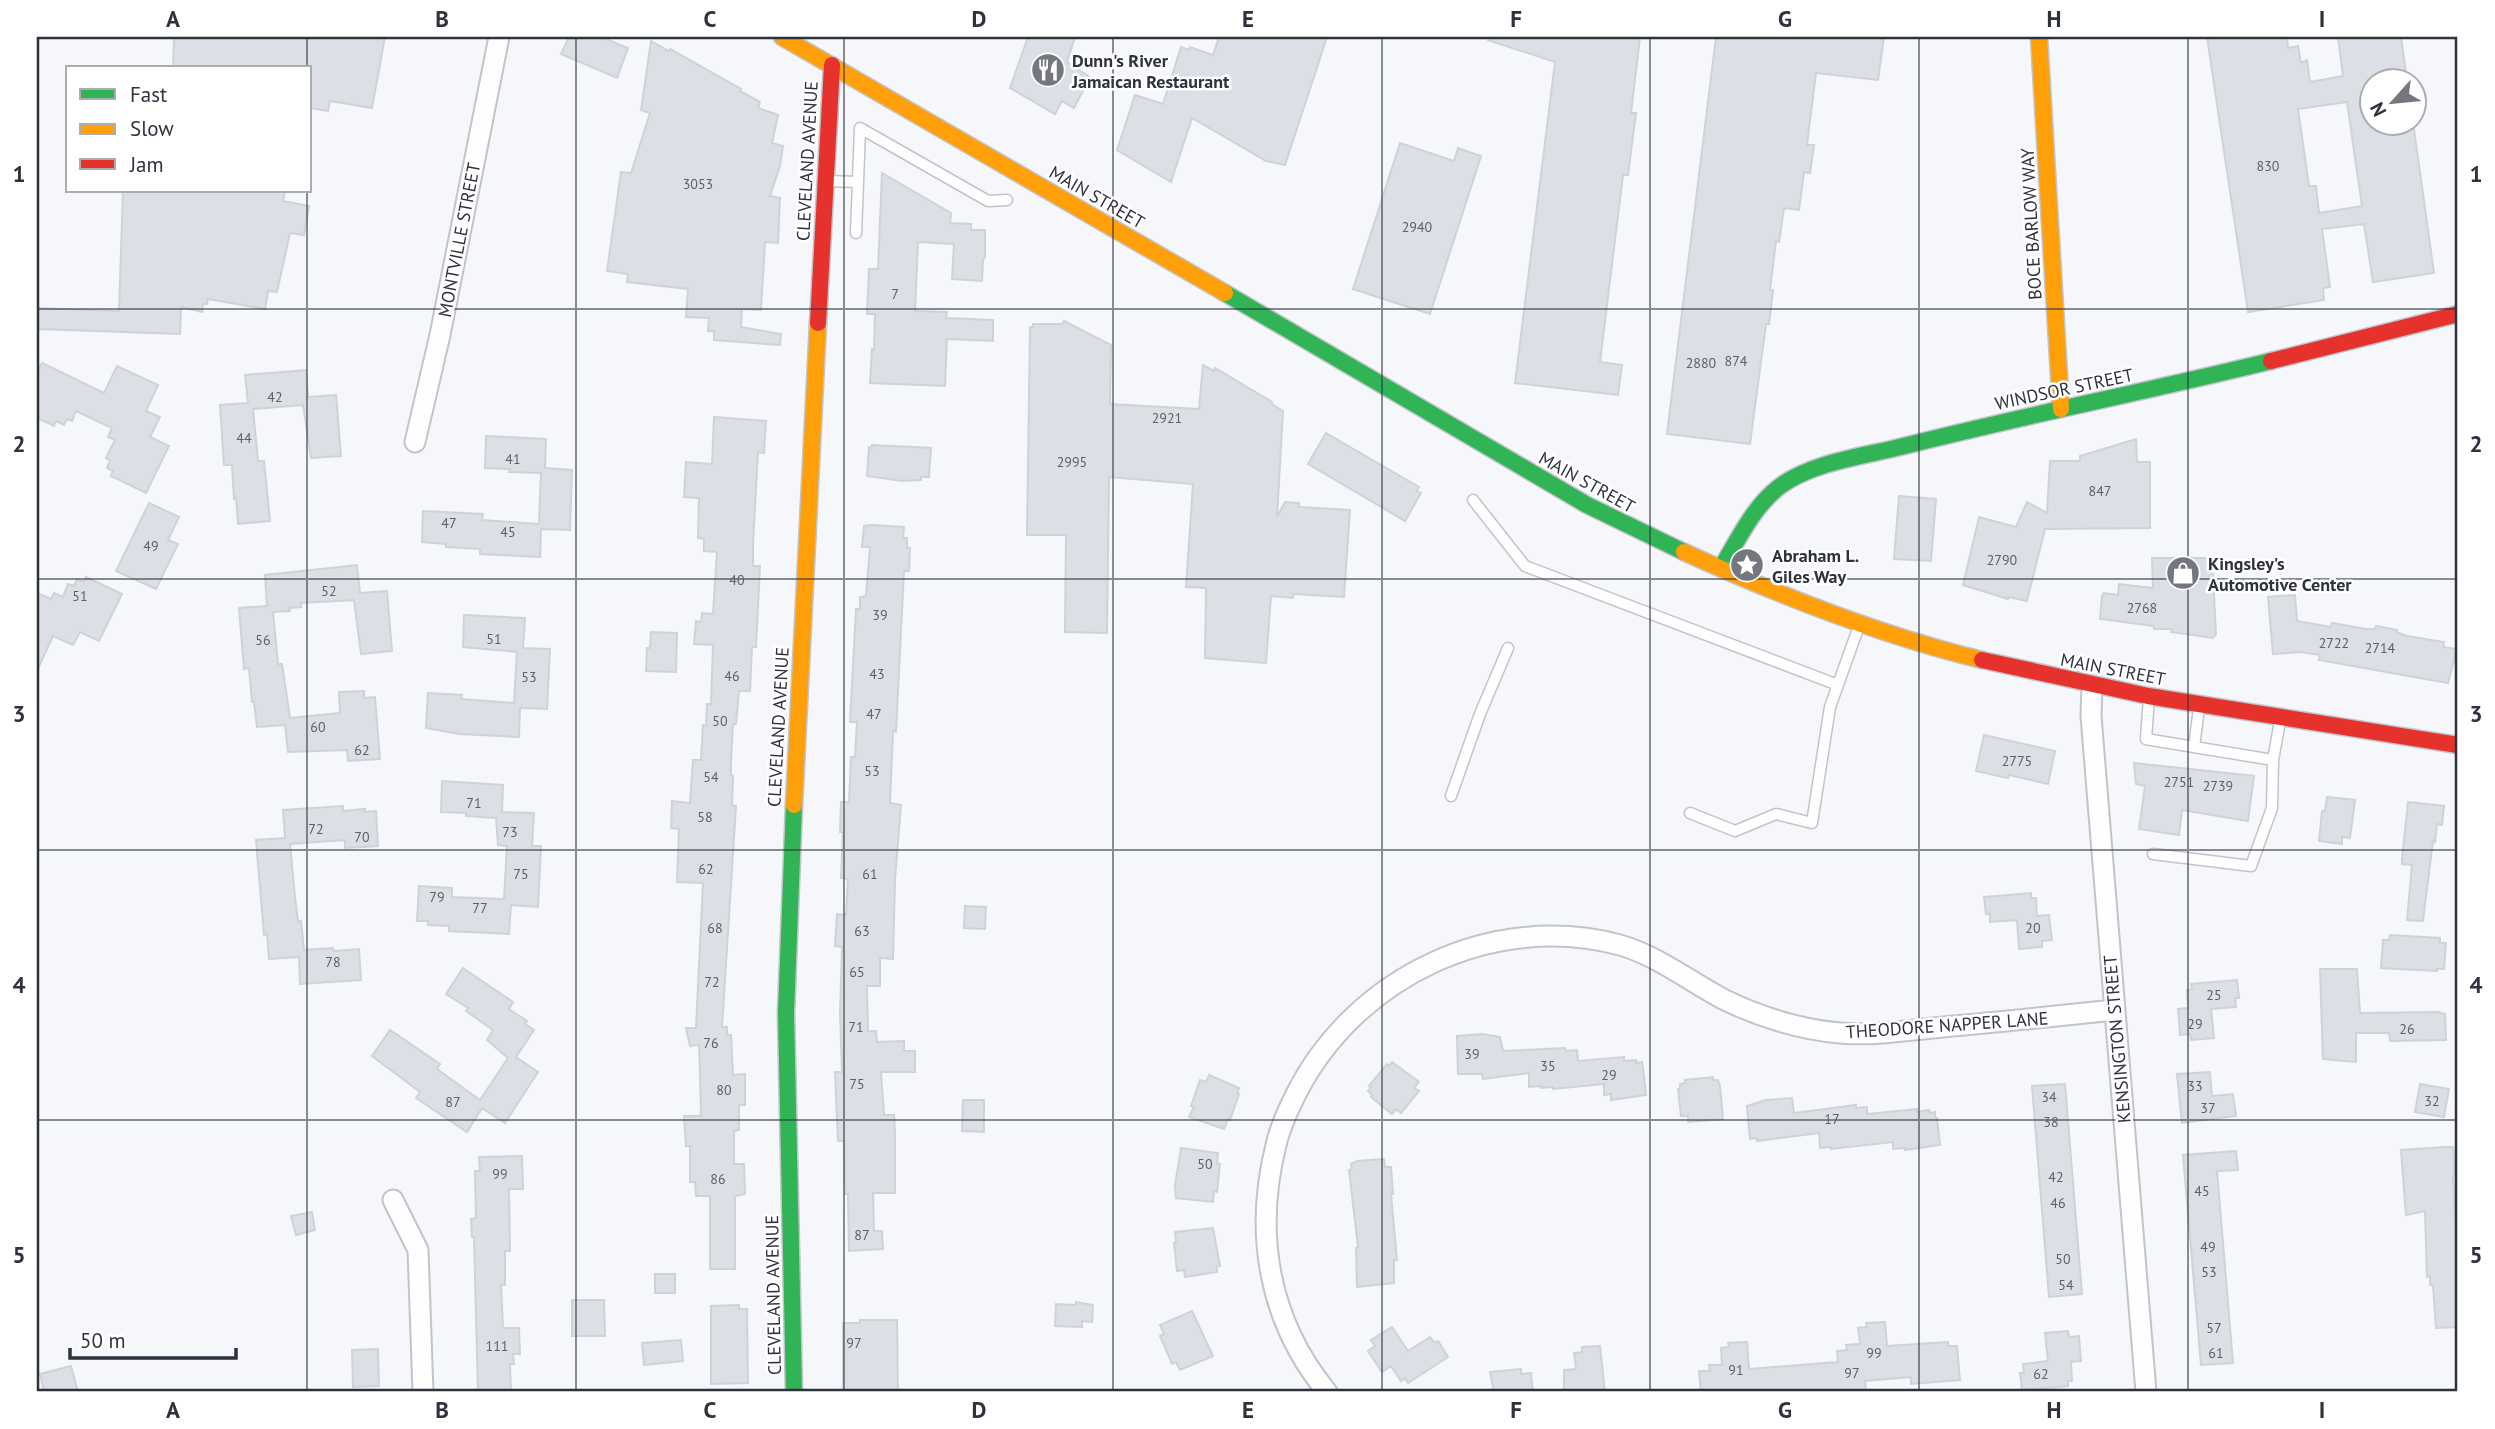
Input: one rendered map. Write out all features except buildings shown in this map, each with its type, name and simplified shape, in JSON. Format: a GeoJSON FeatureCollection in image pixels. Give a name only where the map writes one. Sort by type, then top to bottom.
{"type":"FeatureCollection","features":[{"type":"Feature","properties":{"kind":"main road","name":"MAIN STREET"},"geometry":{"type":"LineString","coordinates":[[782,37],[1587,505],[1654,540],[1860,622],[1961,655],[2092,687],[2458,745]]}},
{"type":"Feature","properties":{"kind":"main road","name":"BOCE BARLOW WAY"},"geometry":{"type":"LineString","coordinates":[[2039,37],[2061,409]]}},
{"type":"Feature","properties":{"kind":"main road","name":"CLEVELAND AVENUE"},"geometry":{"type":"LineString","coordinates":[[794,1392],[787,999],[799,679],[832,65]]}},
{"type":"Feature","properties":{"kind":"main road","name":"WINDSOR STREET"},"geometry":{"type":"LineString","coordinates":[[1721,568],[1758,508],[1769,496],[1795,477],[1830,464],[2061,409],[2158,389],[2458,314]]}},
{"type":"Feature","properties":{"kind":"street","name":"MONTVILLE STREET"},"geometry":{"type":"LineString","coordinates":[[415,442],[440,335],[499,37]]}},
{"type":"Feature","properties":{"kind":"street","name":"KENSINGTON STREET"},"geometry":{"type":"LineString","coordinates":[[2092,687],[2091,716],[2146,1392]]}},
{"type":"Feature","properties":{"kind":"street","name":"THEODORE NAPPER LANE"},"geometry":{"type":"LineString","coordinates":[[1327,1392],[1302,1355],[1274,1289],[1265,1236],[1265,1200],[1269,1173],[1278,1136],[1308,1070],[1348,1021],[1376,997],[1417,970],[1458,952],[1494,941],[1556,936],[1620,946],[1653,959],[1723,999],[1755,1012],[1792,1025],[1840,1033],[1895,1032],[2114,1010]]}},
{"type":"Feature","properties":{"kind":"street"},"geometry":{"type":"LineString","coordinates":[[393,1200],[418,1250],[423,1392]]}},
{"type":"Feature","properties":{"kind":"lane"},"geometry":{"type":"LineString","coordinates":[[856,233],[860,128],[988,201],[1007,200]]}},
{"type":"Feature","properties":{"kind":"lane"},"geometry":{"type":"LineString","coordinates":[[826,181],[858,182]]}},
{"type":"Feature","properties":{"kind":"lane"},"geometry":{"type":"LineString","coordinates":[[1473,500],[1525,566],[1838,685]]}},
{"type":"Feature","properties":{"kind":"lane"},"geometry":{"type":"LineString","coordinates":[[1690,813],[1735,831],[1776,814],[1812,823],[1830,707],[1860,622]]}},
{"type":"Feature","properties":{"kind":"lane"},"geometry":{"type":"LineString","coordinates":[[1451,796],[1480,714],[1508,648]]}},
{"type":"Feature","properties":{"kind":"lane"},"geometry":{"type":"LineString","coordinates":[[2149,696],[2146,739],[2273,760]]}},
{"type":"Feature","properties":{"kind":"lane"},"geometry":{"type":"LineString","coordinates":[[2194,747],[2199,704]]}},
{"type":"Feature","properties":{"kind":"lane"},"geometry":{"type":"LineString","coordinates":[[2153,854],[2252,866],[2272,808],[2273,760],[2281,717]]}},
{"type":"Feature","properties":{"kind":"traffic: fast"},"geometry":{"type":"LineString","coordinates":[[1225,293],[1587,505],[1684,552]]}},
{"type":"Feature","properties":{"kind":"traffic: fast"},"geometry":{"type":"LineString","coordinates":[[1721,568],[1761,504],[1779,487],[1807,471],[1856,457],[2271,361]]}},
{"type":"Feature","properties":{"kind":"traffic: fast"},"geometry":{"type":"LineString","coordinates":[[794,805],[786,1013],[794,1392]]}},
{"type":"Feature","properties":{"kind":"traffic: slow"},"geometry":{"type":"LineString","coordinates":[[782,37],[1225,293]]}},
{"type":"Feature","properties":{"kind":"traffic: slow"},"geometry":{"type":"LineString","coordinates":[[2039,37],[2061,409]]}},
{"type":"Feature","properties":{"kind":"traffic: slow"},"geometry":{"type":"LineString","coordinates":[[794,805],[818,323]]}},
{"type":"Feature","properties":{"kind":"traffic: slow"},"geometry":{"type":"LineString","coordinates":[[1684,552],[1830,613],[1982,660]]}},
{"type":"Feature","properties":{"kind":"traffic: jam"},"geometry":{"type":"LineString","coordinates":[[818,323],[832,65]]}},
{"type":"Feature","properties":{"kind":"traffic: jam"},"geometry":{"type":"LineString","coordinates":[[2271,361],[2458,314]]}},
{"type":"Feature","properties":{"kind":"traffic: jam"},"geometry":{"type":"LineString","coordinates":[[1982,660],[2148,696],[2458,745]]}},
{"type":"Feature","properties":{"kind":"place","name":"Dunn's River Jamaican Restaurant"},"geometry":{"type":"Point","coordinates":[1048,70]}},
{"type":"Feature","properties":{"kind":"place","name":"Abraham L. Giles Way"},"geometry":{"type":"Point","coordinates":[1747,565]}},
{"type":"Feature","properties":{"kind":"place","name":"Kingsley's Automotive Center"},"geometry":{"type":"Point","coordinates":[2183,573]}}]}
